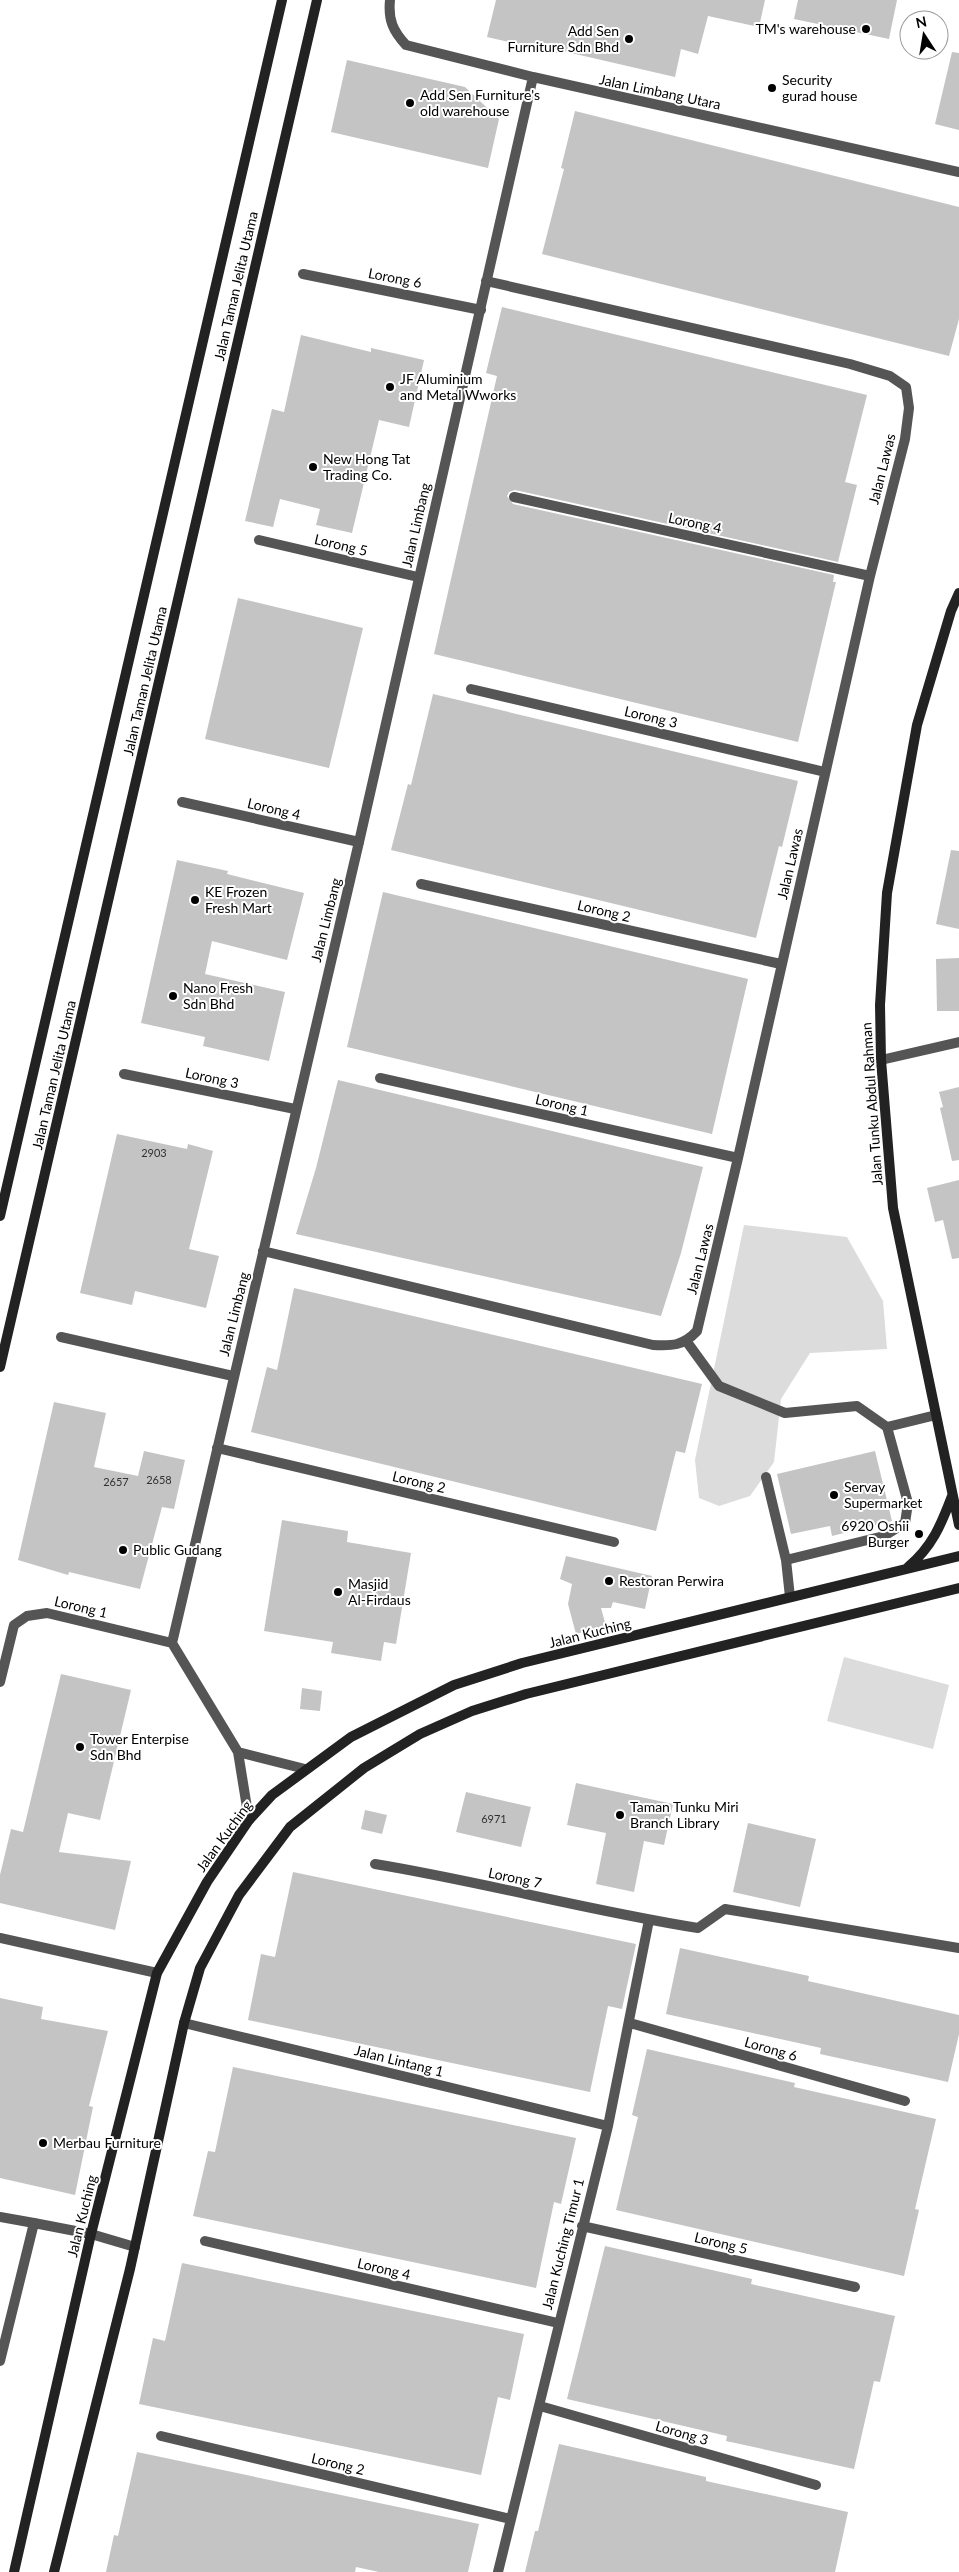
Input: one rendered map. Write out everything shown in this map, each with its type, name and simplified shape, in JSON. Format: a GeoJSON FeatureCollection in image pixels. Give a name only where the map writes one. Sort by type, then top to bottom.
{"type":"FeatureCollection","features":[{"type":"Feature","properties":{"kind":"street","name":"Jalan Taman Jelita Utama"},"geometry":{"type":"LineString","coordinates":[[0,1216],[282,0]]}},
{"type":"Feature","properties":{"kind":"street","name":"Jalan Taman Jelita Utama"},"geometry":{"type":"LineString","coordinates":[[0,1367],[317,0]]}},
{"type":"Feature","properties":{"kind":"street","name":"Jalan Limbang Utara"},"geometry":{"type":"LineString","coordinates":[[390,0],[388,15],[395,32],[406,45],[533,78],[959,172]]}},
{"type":"Feature","properties":{"kind":"street","name":"Jalan Limbang"},"geometry":{"type":"LineString","coordinates":[[172,1643],[295,1109],[359,842],[533,78]]}},
{"type":"Feature","properties":{"kind":"street","name":"Lorong 6"},"geometry":{"type":"LineString","coordinates":[[303,274],[481,310]]}},
{"type":"Feature","properties":{"kind":"street","name":"Jalan Lawas"},"geometry":{"type":"LineString","coordinates":[[486,281],[850,364],[890,376],[906,387],[909,398],[904,439],[870,576],[738,1158],[697,1331],[687,1342]]}},
{"type":"Feature","properties":{"kind":"street","name":"Lorong 4"},"geometry":{"type":"LineString","coordinates":[[514,498],[870,576]]}},
{"type":"Feature","properties":{"kind":"street","name":"Lorong 5"},"geometry":{"type":"LineString","coordinates":[[259,540],[418,577]]}},
{"type":"Feature","properties":{"kind":"street","name":"Jalan Tunku Abdul Rahman"},"geometry":{"type":"LineString","coordinates":[[959,593],[951,611],[917,725],[887,893],[880,1005],[881,1060],[893,1208],[936,1415],[956,1499],[959,1526]]}},
{"type":"Feature","properties":{"kind":"street","name":"Lorong 3"},"geometry":{"type":"LineString","coordinates":[[471,689],[825,772]]}},
{"type":"Feature","properties":{"kind":"street","name":"Lorong 4"},"geometry":{"type":"LineString","coordinates":[[182,802],[359,842]]}},
{"type":"Feature","properties":{"kind":"street","name":"Lorong 2"},"geometry":{"type":"LineString","coordinates":[[421,884],[781,964]]}},
{"type":"Feature","properties":{"kind":"street"},"geometry":{"type":"LineString","coordinates":[[881,1060],[959,1042]]}},
{"type":"Feature","properties":{"kind":"street","name":"Lorong 3"},"geometry":{"type":"LineString","coordinates":[[124,1074],[295,1109]]}},
{"type":"Feature","properties":{"kind":"street","name":"Lorong 1"},"geometry":{"type":"LineString","coordinates":[[380,1078],[738,1158]]}},
{"type":"Feature","properties":{"kind":"street"},"geometry":{"type":"LineString","coordinates":[[263,1252],[653,1345],[672,1346],[687,1342],[719,1386],[786,1413],[857,1406],[887,1427],[908,1504],[905,1523],[884,1536],[786,1560]]}},
{"type":"Feature","properties":{"kind":"street"},"geometry":{"type":"LineString","coordinates":[[62,1337],[233,1376]]}},
{"type":"Feature","properties":{"kind":"street"},"geometry":{"type":"LineString","coordinates":[[887,1427],[936,1415]]}},
{"type":"Feature","properties":{"kind":"street","name":"Lorong 2"},"geometry":{"type":"LineString","coordinates":[[218,1448],[614,1542]]}},
{"type":"Feature","properties":{"kind":"street"},"geometry":{"type":"LineString","coordinates":[[766,1477],[786,1560],[790,1597]]}},
{"type":"Feature","properties":{"kind":"street"},"geometry":{"type":"LineString","coordinates":[[906,1569],[923,1554],[936,1536],[956,1499]]}},
{"type":"Feature","properties":{"kind":"street","name":"Jalan Kuching"},"geometry":{"type":"LineString","coordinates":[[14,2572],[91,2234],[157,1973],[207,1882],[249,1820],[272,1795],[350,1737],[454,1685],[522,1663],[959,1556]]}},
{"type":"Feature","properties":{"kind":"street"},"geometry":{"type":"LineString","coordinates":[[54,2572],[135,2247],[184,2023],[200,1968],[239,1895],[290,1827],[364,1768],[420,1734],[472,1711],[526,1694],[959,1588]]}},
{"type":"Feature","properties":{"kind":"street","name":"Lorong 1"},"geometry":{"type":"LineString","coordinates":[[0,1682],[14,1626],[27,1616],[47,1613],[172,1643]]}},
{"type":"Feature","properties":{"kind":"street"},"geometry":{"type":"LineString","coordinates":[[172,1643],[238,1752],[249,1820]]}},
{"type":"Feature","properties":{"kind":"street"},"geometry":{"type":"LineString","coordinates":[[238,1752],[306,1769]]}},
{"type":"Feature","properties":{"kind":"street","name":"Lorong 7"},"geometry":{"type":"LineString","coordinates":[[375,1864],[649,1920],[698,1928],[724,1909],[959,1948]]}},
{"type":"Feature","properties":{"kind":"street","name":"Jalan Kuching Timur 1"},"geometry":{"type":"LineString","coordinates":[[498,2572],[608,2126],[649,1920]]}},
{"type":"Feature","properties":{"kind":"street"},"geometry":{"type":"LineString","coordinates":[[0,1938],[157,1973]]}},
{"type":"Feature","properties":{"kind":"street","name":"Jalan Lintang 1"},"geometry":{"type":"LineString","coordinates":[[184,2023],[608,2126]]}},
{"type":"Feature","properties":{"kind":"street","name":"Lorong 6"},"geometry":{"type":"LineString","coordinates":[[630,2023],[905,2101]]}},
{"type":"Feature","properties":{"kind":"street"},"geometry":{"type":"LineString","coordinates":[[0,2217],[91,2234],[135,2247]]}},
{"type":"Feature","properties":{"kind":"street"},"geometry":{"type":"LineString","coordinates":[[0,2361],[34,2223]]}},
{"type":"Feature","properties":{"kind":"street","name":"Lorong 5"},"geometry":{"type":"LineString","coordinates":[[582,2226],[854,2287]]}},
{"type":"Feature","properties":{"kind":"street","name":"Lorong 4"},"geometry":{"type":"LineString","coordinates":[[205,2241],[558,2323]]}},
{"type":"Feature","properties":{"kind":"street","name":"Lorong 3"},"geometry":{"type":"LineString","coordinates":[[540,2406],[816,2486]]}},
{"type":"Feature","properties":{"kind":"street","name":"Lorong 2"},"geometry":{"type":"LineString","coordinates":[[160,2436],[510,2519]]}},
{"type":"Feature","properties":{"kind":"shaded area"},"geometry":{"type":"Polygon","coordinates":[[[744,1225],[847,1237],[883,1301],[887,1349],[810,1353],[781,1399],[774,1462],[750,1496],[719,1506],[699,1498],[695,1460],[744,1225]]]}},
{"type":"Feature","properties":{"kind":"shaded area"},"geometry":{"type":"Polygon","coordinates":[[[844,1657],[949,1685],[933,1749],[827,1721],[844,1657]]]}},
{"type":"Feature","properties":{"kind":"building","name":"Add Sen Furniture Sdn Bhd"},"geometry":{"type":"Polygon","coordinates":[[[496,0],[765,0],[759,27],[708,16],[698,54],[681,49],[675,77],[558,50],[557,53],[487,37],[496,0]]]}},
{"type":"Feature","properties":{"kind":"building","name":"TM's warehouse"},"geometry":{"type":"Polygon","coordinates":[[[798,0],[897,0],[889,39],[794,19],[798,0]]]}},
{"type":"Feature","properties":{"kind":"building"},"geometry":{"type":"Polygon","coordinates":[[[952,52],[959,53],[959,130],[935,124],[952,52]]]}},
{"type":"Feature","properties":{"kind":"building","name":"Add Sen Furniture's old warehouse"},"geometry":{"type":"Polygon","coordinates":[[[347,60],[465,87],[499,119],[488,168],[331,132],[347,60]]]}},
{"type":"Feature","properties":{"kind":"building"},"geometry":{"type":"Polygon","coordinates":[[[575,111],[959,207],[959,319],[949,356],[542,254],[564,169],[561,168],[575,111]]]}},
{"type":"Feature","properties":{"kind":"building"},"geometry":{"type":"Polygon","coordinates":[[[502,307],[867,395],[845,482],[857,485],[838,562],[515,490],[509,492],[507,496],[513,504],[834,575],[833,582],[836,582],[798,742],[434,654],[497,376],[486,373],[502,307]]]}},
{"type":"Feature","properties":{"kind":"building"},"geometry":{"type":"Polygon","coordinates":[[[301,335],[371,352],[371,348],[424,360],[409,427],[379,420],[352,533],[316,525],[320,509],[280,499],[273,527],[245,521],[272,409],[284,412],[301,335]]]}},
{"type":"Feature","properties":{"kind":"building"},"geometry":{"type":"Polygon","coordinates":[[[238,598],[363,628],[329,768],[205,739],[238,598]]]}},
{"type":"Feature","properties":{"kind":"building"},"geometry":{"type":"Polygon","coordinates":[[[433,694],[798,781],[782,847],[779,846],[756,938],[391,850],[408,784],[411,785],[433,694]]]}},
{"type":"Feature","properties":{"kind":"building"},"geometry":{"type":"Polygon","coordinates":[[[951,850],[959,851],[959,929],[936,924],[951,850]]]}},
{"type":"Feature","properties":{"kind":"building"},"geometry":{"type":"Polygon","coordinates":[[[177,860],[228,871],[227,874],[304,893],[287,960],[212,941],[205,974],[285,992],[269,1061],[203,1046],[205,1037],[141,1023],[177,860]]]}},
{"type":"Feature","properties":{"kind":"building"},"geometry":{"type":"Polygon","coordinates":[[[383,892],[748,979],[712,1134],[347,1047],[383,892]]]}},
{"type":"Feature","properties":{"kind":"building"},"geometry":{"type":"Polygon","coordinates":[[[959,958],[959,1011],[937,1011],[936,959],[959,958]]]}},
{"type":"Feature","properties":{"kind":"building"},"geometry":{"type":"Polygon","coordinates":[[[338,1080],[703,1167],[681,1253],[661,1316],[296,1234],[316,1168],[338,1080]]]}},
{"type":"Feature","properties":{"kind":"building"},"geometry":{"type":"Polygon","coordinates":[[[959,1087],[959,1160],[952,1161],[940,1108],[943,1107],[939,1092],[959,1087]]]}},
{"type":"Feature","properties":{"kind":"building"},"geometry":{"type":"Polygon","coordinates":[[[117,1134],[187,1149],[188,1144],[213,1151],[189,1249],[219,1256],[206,1308],[135,1291],[132,1305],[80,1293],[117,1134]]]}},
{"type":"Feature","properties":{"kind":"building"},"geometry":{"type":"Polygon","coordinates":[[[959,1180],[959,1258],[952,1259],[943,1220],[935,1222],[927,1188],[959,1180]]]}},
{"type":"Feature","properties":{"kind":"building"},"geometry":{"type":"Polygon","coordinates":[[[294,1288],[702,1384],[685,1453],[676,1451],[656,1531],[251,1432],[267,1367],[277,1370],[294,1288]]]}},
{"type":"Feature","properties":{"kind":"building"},"geometry":{"type":"Polygon","coordinates":[[[54,1402],[106,1413],[94,1467],[138,1476],[144,1451],[185,1460],[174,1509],[162,1507],[140,1589],[69,1572],[68,1575],[18,1560],[54,1402]]]}},
{"type":"Feature","properties":{"kind":"building","name":"Servay Supermarket"},"geometry":{"type":"Polygon","coordinates":[[[875,1451],[892,1521],[832,1536],[830,1526],[791,1534],[777,1474],[875,1451]]]}},
{"type":"Feature","properties":{"kind":"building","name":"Masjid Al-Firdaus"},"geometry":{"type":"Polygon","coordinates":[[[282,1520],[348,1531],[347,1542],[411,1553],[396,1644],[384,1642],[381,1661],[331,1653],[333,1642],[264,1631],[282,1520]]]}},
{"type":"Feature","properties":{"kind":"building","name":"Restoran Perwira"},"geometry":{"type":"Polygon","coordinates":[[[566,1556],[652,1576],[645,1609],[613,1602],[611,1608],[601,1608],[606,1626],[576,1634],[568,1604],[572,1584],[560,1579],[566,1556]]]}},
{"type":"Feature","properties":{"kind":"building"},"geometry":{"type":"Polygon","coordinates":[[[61,1674],[131,1690],[100,1820],[68,1813],[59,1852],[131,1861],[115,1930],[0,1903],[0,1875],[11,1829],[23,1832],[61,1674]]]}},
{"type":"Feature","properties":{"kind":"building"},"geometry":{"type":"Polygon","coordinates":[[[302,1688],[322,1691],[320,1711],[300,1709],[302,1688]]]}},
{"type":"Feature","properties":{"kind":"building","name":"Taman Tunku Miri Branch Library"},"geometry":{"type":"Polygon","coordinates":[[[576,1783],[673,1804],[664,1845],[644,1841],[634,1892],[596,1884],[606,1833],[567,1825],[576,1783]]]}},
{"type":"Feature","properties":{"kind":"building"},"geometry":{"type":"Polygon","coordinates":[[[466,1792],[531,1807],[521,1847],[456,1832],[466,1792]]]}},
{"type":"Feature","properties":{"kind":"building"},"geometry":{"type":"Polygon","coordinates":[[[365,1810],[387,1815],[382,1834],[361,1829],[365,1810]]]}},
{"type":"Feature","properties":{"kind":"building"},"geometry":{"type":"Polygon","coordinates":[[[748,1823],[816,1839],[800,1907],[733,1892],[748,1823]]]}},
{"type":"Feature","properties":{"kind":"building"},"geometry":{"type":"Polygon","coordinates":[[[293,1872],[636,1944],[622,2009],[608,2006],[590,2092],[248,2020],[261,1954],[275,1957],[293,1872]]]}},
{"type":"Feature","properties":{"kind":"building"},"geometry":{"type":"Polygon","coordinates":[[[680,1948],[809,1976],[808,1981],[959,2015],[959,2034],[948,2082],[820,2054],[821,2048],[666,2014],[680,1948]]]}},
{"type":"Feature","properties":{"kind":"building"},"geometry":{"type":"Polygon","coordinates":[[[0,1998],[43,2007],[41,2019],[108,2031],[89,2106],[93,2107],[75,2195],[0,2178],[0,1998]]]}},
{"type":"Feature","properties":{"kind":"building"},"geometry":{"type":"Polygon","coordinates":[[[647,2049],[795,2083],[794,2087],[936,2119],[915,2209],[919,2210],[904,2276],[616,2210],[638,2117],[632,2115],[647,2049]]]}},
{"type":"Feature","properties":{"kind":"building"},"geometry":{"type":"Polygon","coordinates":[[[233,2067],[576,2138],[561,2204],[554,2202],[536,2288],[193,2216],[208,2151],[215,2152],[233,2067]]]}},
{"type":"Feature","properties":{"kind":"building"},"geometry":{"type":"Polygon","coordinates":[[[605,2246],[752,2279],[751,2284],[895,2316],[880,2382],[874,2381],[854,2469],[726,2441],[727,2436],[567,2399],[605,2246]]]}},
{"type":"Feature","properties":{"kind":"building"},"geometry":{"type":"Polygon","coordinates":[[[182,2263],[524,2334],[510,2400],[498,2397],[481,2475],[139,2404],[153,2338],[165,2341],[182,2263]]]}},
{"type":"Feature","properties":{"kind":"building"},"geometry":{"type":"Polygon","coordinates":[[[559,2444],[706,2477],[706,2481],[848,2512],[835,2572],[525,2572],[535,2531],[538,2531],[559,2444]]]}},
{"type":"Feature","properties":{"kind":"building"},"geometry":{"type":"Polygon","coordinates":[[[137,2452],[479,2524],[468,2572],[379,2572],[356,2567],[355,2572],[106,2572],[114,2535],[118,2536],[137,2452]]]}},
{"type":"Feature","properties":{"kind":"place","name":"TM's warehouse"},"geometry":{"type":"Point","coordinates":[866,29]}},
{"type":"Feature","properties":{"kind":"place","name":"Add Sen Furniture Sdn Bhd"},"geometry":{"type":"Point","coordinates":[629,39]}},
{"type":"Feature","properties":{"kind":"place","name":"Security gurad house"},"geometry":{"type":"Point","coordinates":[772,88]}},
{"type":"Feature","properties":{"kind":"place","name":"Add Sen Furniture's old warehouse"},"geometry":{"type":"Point","coordinates":[410,103]}},
{"type":"Feature","properties":{"kind":"place","name":"JF Aluminium and Metal Wworks"},"geometry":{"type":"Point","coordinates":[390,387]}},
{"type":"Feature","properties":{"kind":"place","name":"New Hong Tat Trading Co."},"geometry":{"type":"Point","coordinates":[313,467]}},
{"type":"Feature","properties":{"kind":"place","name":"KE Frozen Fresh Mart"},"geometry":{"type":"Point","coordinates":[195,900]}},
{"type":"Feature","properties":{"kind":"place","name":"Nano Fresh Sdn Bhd"},"geometry":{"type":"Point","coordinates":[173,996]}},
{"type":"Feature","properties":{"kind":"place","name":"Servay Supermarket"},"geometry":{"type":"Point","coordinates":[834,1495]}},
{"type":"Feature","properties":{"kind":"place","name":"6920 Oshii Burger"},"geometry":{"type":"Point","coordinates":[919,1534]}},
{"type":"Feature","properties":{"kind":"place","name":"Public Gudang"},"geometry":{"type":"Point","coordinates":[123,1550]}},
{"type":"Feature","properties":{"kind":"place","name":"Restoran Perwira"},"geometry":{"type":"Point","coordinates":[609,1581]}},
{"type":"Feature","properties":{"kind":"place","name":"Masjid Al-Firdaus"},"geometry":{"type":"Point","coordinates":[338,1592]}},
{"type":"Feature","properties":{"kind":"place","name":"Tower Enterpise Sdn Bhd"},"geometry":{"type":"Point","coordinates":[80,1747]}},
{"type":"Feature","properties":{"kind":"place","name":"Taman Tunku Miri Branch Library"},"geometry":{"type":"Point","coordinates":[620,1815]}},
{"type":"Feature","properties":{"kind":"place","name":"Merbau Furniture"},"geometry":{"type":"Point","coordinates":[43,2143]}}]}
